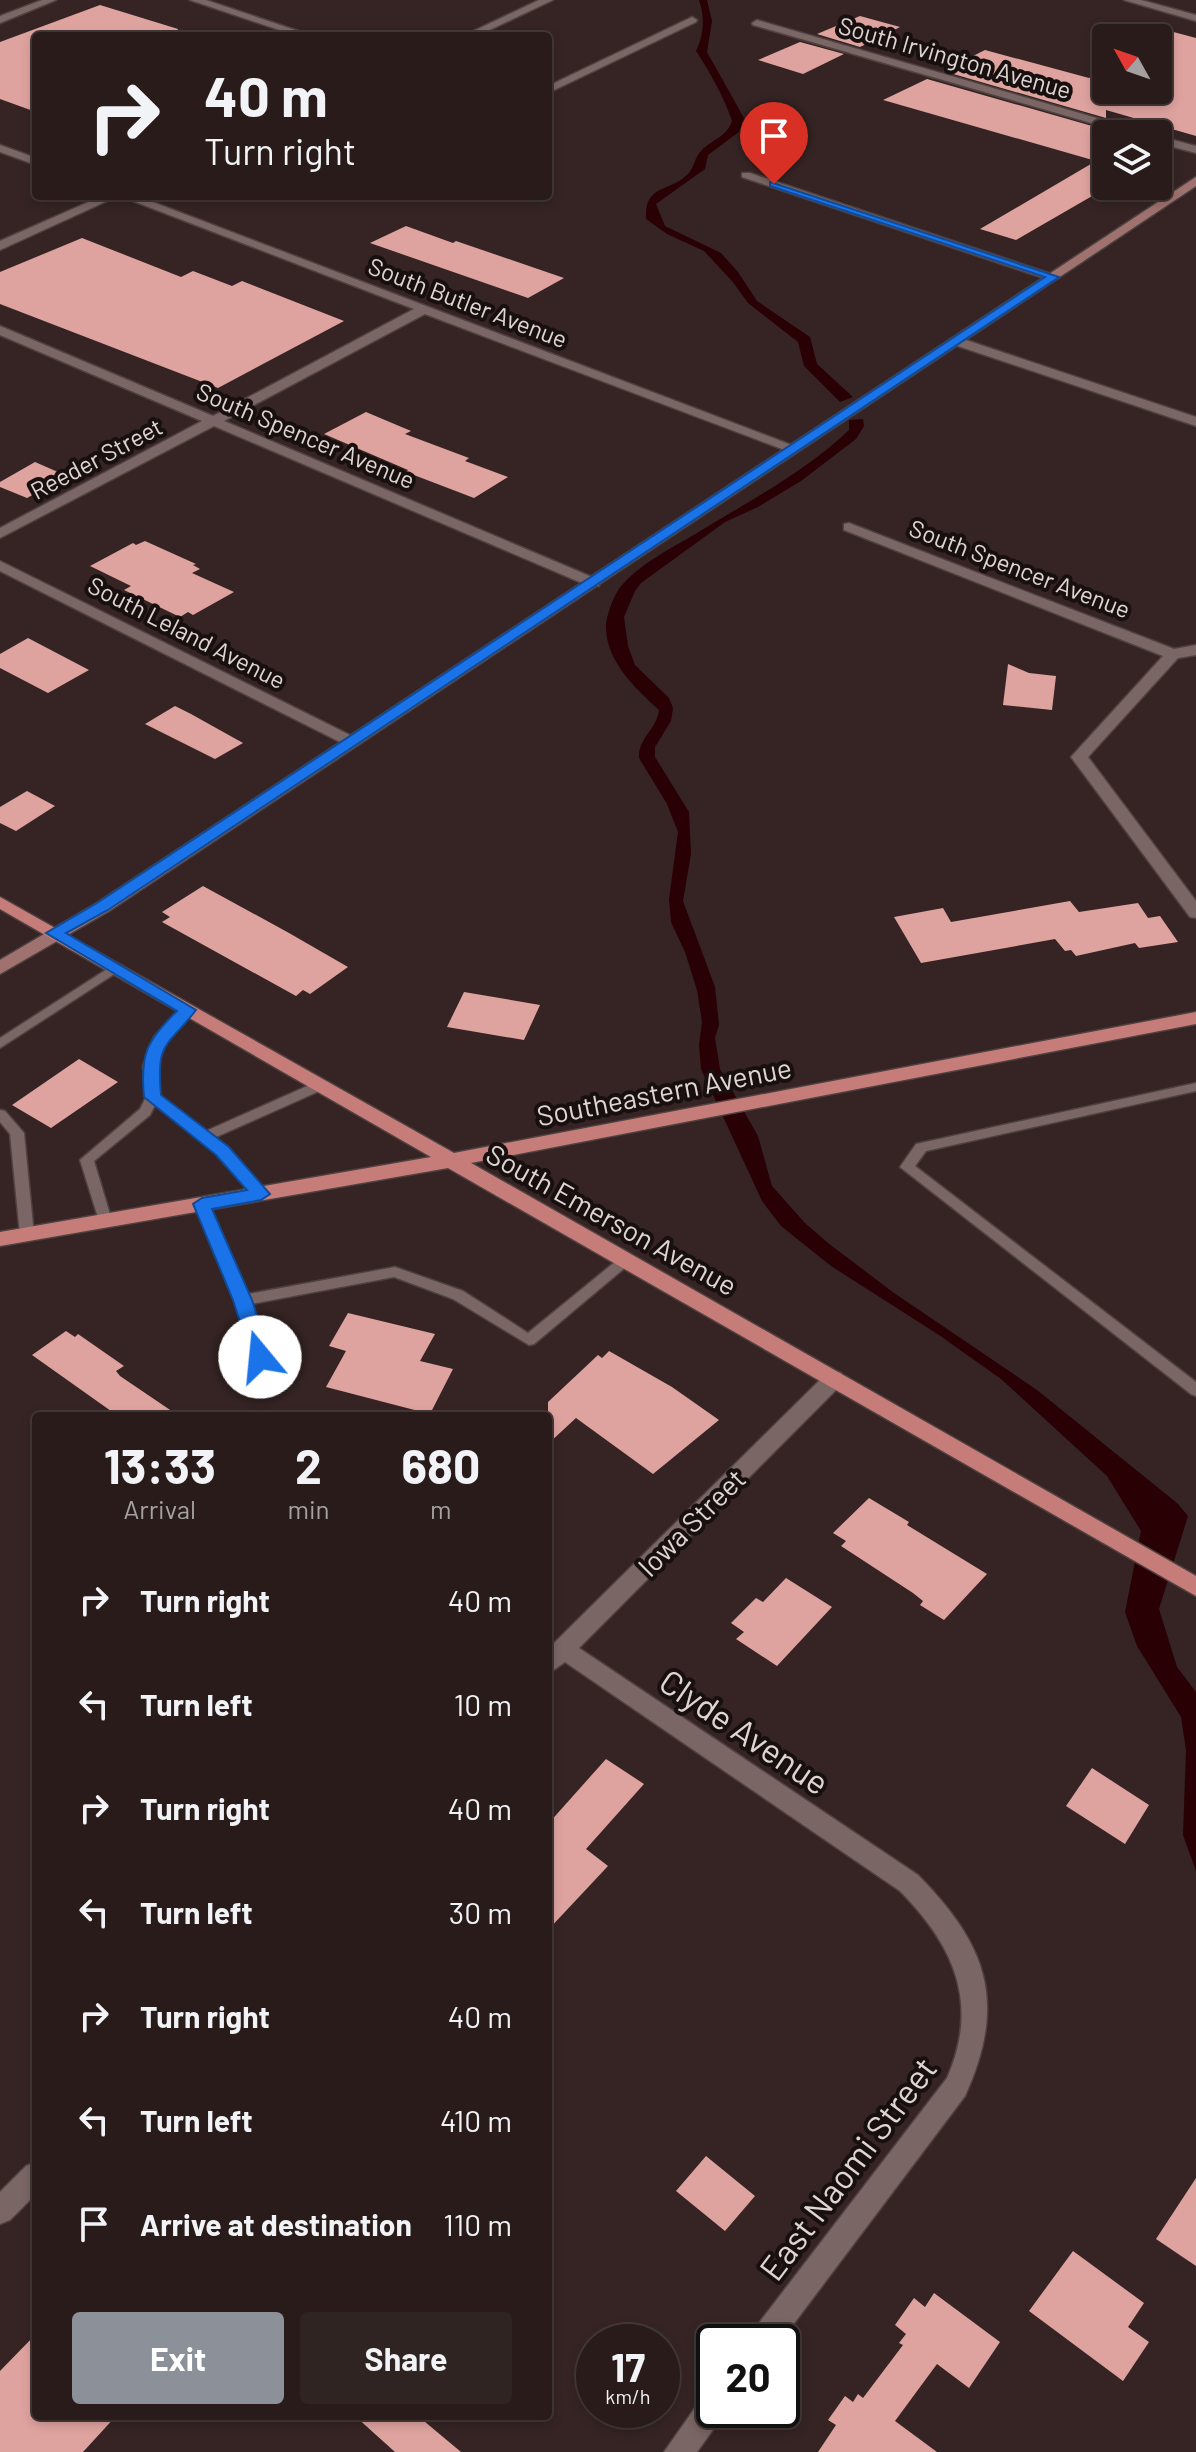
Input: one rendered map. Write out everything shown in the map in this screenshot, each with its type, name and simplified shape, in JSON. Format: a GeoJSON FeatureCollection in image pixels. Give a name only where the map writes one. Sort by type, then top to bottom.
{"type":"FeatureCollection","features":[{"type":"Feature","properties":{"kind":"main road","name":"South Emerson Avenue"},"geometry":{"type":"LineString","coordinates":[[0,902],[1196,1587]]}},
{"type":"Feature","properties":{"kind":"main road","name":"Southeastern Avenue"},"geometry":{"type":"LineString","coordinates":[[0,1239],[448,1161],[1196,1018]]}},
{"type":"Feature","properties":{"kind":"street"},"geometry":{"type":"LineString","coordinates":[[0,20],[51,0]]}},
{"type":"Feature","properties":{"kind":"street"},"geometry":{"type":"LineString","coordinates":[[195,0],[295,32]]}},
{"type":"Feature","properties":{"kind":"street"},"geometry":{"type":"LineString","coordinates":[[477,32],[548,0]]}},
{"type":"Feature","properties":{"kind":"street"},"geometry":{"type":"LineString","coordinates":[[1129,0],[1196,18]]}},
{"type":"Feature","properties":{"kind":"street"},"geometry":{"type":"LineString","coordinates":[[552,88],[692,20]]}},
{"type":"Feature","properties":{"kind":"street","name":"South Irvington Avenue"},"geometry":{"type":"LineString","coordinates":[[757,23],[1093,120]]}},
{"type":"Feature","properties":{"kind":"street"},"geometry":{"type":"LineString","coordinates":[[1172,143],[1196,150]]}},
{"type":"Feature","properties":{"kind":"street"},"geometry":{"type":"LineString","coordinates":[[0,148],[32,160]]}},
{"type":"Feature","properties":{"kind":"street"},"geometry":{"type":"LineString","coordinates":[[746,175],[1054,277]]}},
{"type":"Feature","properties":{"kind":"street"},"geometry":{"type":"LineString","coordinates":[[0,968],[54,933],[103,907],[1196,181]]}},
{"type":"Feature","properties":{"kind":"street"},"geometry":{"type":"LineString","coordinates":[[0,246],[103,200]]}},
{"type":"Feature","properties":{"kind":"street","name":"South Butler Avenue"},"geometry":{"type":"LineString","coordinates":[[137,200],[795,449]]}},
{"type":"Feature","properties":{"kind":"street","name":"Reeder Street"},"geometry":{"type":"LineString","coordinates":[[0,534],[424,309]]}},
{"type":"Feature","properties":{"kind":"street","name":"South Spencer Avenue"},"geometry":{"type":"LineString","coordinates":[[0,330],[594,583]]}},
{"type":"Feature","properties":{"kind":"street"},"geometry":{"type":"LineString","coordinates":[[957,341],[1196,422]]}},
{"type":"Feature","properties":{"kind":"street","name":"South Spencer Avenue"},"geometry":{"type":"LineString","coordinates":[[849,527],[1173,654]]}},
{"type":"Feature","properties":{"kind":"street","name":"South Leland Avenue"},"geometry":{"type":"LineString","coordinates":[[0,565],[352,742]]}},
{"type":"Feature","properties":{"kind":"street"},"geometry":{"type":"LineString","coordinates":[[1196,650],[1173,654],[1079,757],[1196,913]]}},
{"type":"Feature","properties":{"kind":"street","name":"Iowa Street"},"geometry":{"type":"LineString","coordinates":[[556,1656],[834,1379]]}},
{"type":"Feature","properties":{"kind":"street","name":"Clyde Avenue"},"geometry":{"type":"LineString","coordinates":[[556,1656],[890,1870]]}},
{"type":"Feature","properties":{"kind":"street","name":"East Naomi Street"},"geometry":{"type":"LineString","coordinates":[[776,2324],[956,2087],[973,2049],[976,2029],[973,1987],[961,1948],[952,1931],[924,1896],[890,1870]]}},
{"type":"Feature","properties":{"kind":"street"},"geometry":{"type":"LineString","coordinates":[[0,2211],[32,2179]]}},
{"type":"Feature","properties":{"kind":"street"},"geometry":{"type":"LineString","coordinates":[[679,2452],[697,2428]]}},
{"type":"Feature","properties":{"kind":"lane"},"geometry":{"type":"LineString","coordinates":[[0,1044],[115,968]]}},
{"type":"Feature","properties":{"kind":"lane"},"geometry":{"type":"LineString","coordinates":[[105,1221],[87,1160],[145,1112],[153,1097],[150,1066],[160,1037],[187,1010]]}},
{"type":"Feature","properties":{"kind":"lane"},"geometry":{"type":"LineString","coordinates":[[205,1137],[319,1086]]}},
{"type":"Feature","properties":{"kind":"lane"},"geometry":{"type":"LineString","coordinates":[[1196,1087],[921,1147],[907,1167],[1196,1390]]}},
{"type":"Feature","properties":{"kind":"lane"},"geometry":{"type":"LineString","coordinates":[[153,1097],[222,1151],[261,1194]]}},
{"type":"Feature","properties":{"kind":"lane"},"geometry":{"type":"LineString","coordinates":[[0,1114],[17,1133],[27,1235]]}},
{"type":"Feature","properties":{"kind":"lane"},"geometry":{"type":"LineString","coordinates":[[202,1204],[243,1300],[260,1357]]}},
{"type":"Feature","properties":{"kind":"lane"},"geometry":{"type":"LineString","coordinates":[[243,1300],[395,1272],[458,1295],[529,1340],[626,1261]]}},
{"type":"Feature","properties":{"kind":"shaded area"},"geometry":{"type":"Polygon","coordinates":[[[699,0],[707,0],[712,21],[707,52],[744,118],[739,132],[708,155],[705,169],[656,204],[665,226],[721,253],[757,301],[810,337],[817,364],[853,397],[840,402],[804,366],[798,342],[748,303],[704,251],[667,234],[646,219],[649,199],[689,173],[699,153],[722,135],[732,121],[725,102],[696,51],[703,26],[699,0]]]}},
{"type":"Feature","properties":{"kind":"shaded area"},"geometry":{"type":"Polygon","coordinates":[[[863,419],[864,426],[856,439],[801,481],[758,507],[725,522],[641,583],[624,617],[628,646],[635,665],[669,698],[673,708],[671,721],[655,747],[655,757],[689,812],[691,854],[683,901],[715,987],[719,1025],[715,1038],[720,1069],[758,1136],[772,1186],[805,1223],[894,1293],[1037,1390],[1177,1503],[1188,1516],[1159,1609],[1177,1667],[1196,1692],[1196,1871],[1183,1835],[1186,1750],[1181,1717],[1137,1646],[1125,1612],[1141,1531],[1107,1476],[1001,1379],[831,1266],[781,1226],[762,1201],[701,1069],[699,1045],[702,1022],[697,990],[671,922],[669,899],[678,832],[667,804],[639,758],[641,745],[659,710],[618,664],[608,642],[606,625],[619,589],[637,570],[813,460],[849,430],[849,420],[863,419]]]}},
{"type":"Feature","properties":{"kind":"building"},"geometry":{"type":"Polygon","coordinates":[[[100,5],[178,29],[178,32],[32,32],[32,111],[0,99],[0,42],[100,5]]]}},
{"type":"Feature","properties":{"kind":"building"},"geometry":{"type":"Polygon","coordinates":[[[860,16],[900,27],[860,47],[817,34],[860,16]]]}},
{"type":"Feature","properties":{"kind":"building"},"geometry":{"type":"Polygon","coordinates":[[[1172,32],[1196,38],[1196,136],[1172,129],[1172,120],[1141,120],[1106,110],[1106,118],[943,71],[985,50],[1089,78],[1092,76],[1092,104],[1172,104],[1172,32]]]}},
{"type":"Feature","properties":{"kind":"building"},"geometry":{"type":"Polygon","coordinates":[[[800,42],[844,54],[803,74],[758,60],[800,42]]]}},
{"type":"Feature","properties":{"kind":"building"},"geometry":{"type":"Polygon","coordinates":[[[927,79],[1092,126],[1092,160],[883,100],[927,79]]]}},
{"type":"Feature","properties":{"kind":"building"},"geometry":{"type":"Polygon","coordinates":[[[1092,163],[1092,196],[1016,240],[980,229],[1092,163]]]}},
{"type":"Feature","properties":{"kind":"building"},"geometry":{"type":"Polygon","coordinates":[[[406,226],[564,278],[528,298],[370,243],[406,226]]]}},
{"type":"Feature","properties":{"kind":"building"},"geometry":{"type":"Polygon","coordinates":[[[82,238],[181,277],[193,271],[232,286],[242,281],[344,321],[218,388],[0,304],[0,272],[82,238]]]}},
{"type":"Feature","properties":{"kind":"building"},"geometry":{"type":"Polygon","coordinates":[[[366,412],[411,431],[405,434],[469,458],[465,461],[508,477],[474,498],[406,472],[408,470],[324,434],[366,412]]]}},
{"type":"Feature","properties":{"kind":"building"},"geometry":{"type":"Polygon","coordinates":[[[35,462],[67,476],[27,498],[0,487],[0,482],[35,462]]]}},
{"type":"Feature","properties":{"kind":"building"},"geometry":{"type":"Polygon","coordinates":[[[145,541],[196,564],[193,565],[200,569],[192,573],[234,592],[193,615],[188,612],[180,617],[124,590],[131,586],[90,566],[133,543],[136,545],[145,541]]]}},
{"type":"Feature","properties":{"kind":"building"},"geometry":{"type":"Polygon","coordinates":[[[28,638],[89,670],[48,693],[0,668],[0,654],[28,638]]]}},
{"type":"Feature","properties":{"kind":"building"},"geometry":{"type":"Polygon","coordinates":[[[1008,664],[1029,673],[1056,676],[1052,710],[1003,705],[1008,664]]]}},
{"type":"Feature","properties":{"kind":"building"},"geometry":{"type":"Polygon","coordinates":[[[175,706],[243,743],[215,759],[145,724],[175,706]]]}},
{"type":"Feature","properties":{"kind":"building"},"geometry":{"type":"Polygon","coordinates":[[[27,791],[55,806],[16,831],[0,823],[0,807],[27,791]]]}},
{"type":"Feature","properties":{"kind":"building"},"geometry":{"type":"Polygon","coordinates":[[[203,886],[348,967],[310,994],[303,990],[296,996],[162,922],[170,917],[162,912],[203,886]]]}},
{"type":"Feature","properties":{"kind":"building"},"geometry":{"type":"Polygon","coordinates":[[[1070,901],[1079,912],[1138,903],[1148,918],[1160,916],[1178,942],[1139,948],[1135,943],[1076,956],[1071,950],[1065,951],[1055,939],[921,963],[894,917],[943,908],[951,922],[1070,901]]]}},
{"type":"Feature","properties":{"kind":"building"},"geometry":{"type":"Polygon","coordinates":[[[464,992],[540,1005],[524,1040],[447,1027],[464,992]]]}},
{"type":"Feature","properties":{"kind":"building"},"geometry":{"type":"Polygon","coordinates":[[[79,1059],[118,1082],[51,1128],[12,1105],[79,1059]]]}},
{"type":"Feature","properties":{"kind":"building"},"geometry":{"type":"Polygon","coordinates":[[[348,1313],[435,1334],[420,1361],[453,1369],[431,1412],[422,1412],[326,1387],[346,1351],[329,1346],[348,1313]]]}},
{"type":"Feature","properties":{"kind":"building"},"geometry":{"type":"Polygon","coordinates":[[[66,1331],[75,1337],[78,1334],[124,1366],[116,1371],[120,1376],[173,1412],[112,1412],[32,1355],[66,1331]]]}},
{"type":"Feature","properties":{"kind":"building"},"geometry":{"type":"Polygon","coordinates":[[[609,1351],[672,1387],[719,1420],[653,1474],[576,1418],[552,1440],[552,1412],[548,1412],[548,1402],[598,1355],[602,1358],[609,1351]]]}},
{"type":"Feature","properties":{"kind":"building"},"geometry":{"type":"Polygon","coordinates":[[[869,1498],[987,1574],[944,1620],[920,1605],[923,1601],[913,1593],[841,1546],[846,1541],[833,1533],[869,1498]]]}},
{"type":"Feature","properties":{"kind":"building"},"geometry":{"type":"Polygon","coordinates":[[[786,1578],[832,1607],[777,1666],[736,1639],[744,1632],[731,1623],[756,1598],[763,1602],[786,1578]]]}},
{"type":"Feature","properties":{"kind":"building"},"geometry":{"type":"Polygon","coordinates":[[[606,1759],[644,1784],[586,1849],[608,1866],[552,1926],[552,1820],[606,1759]]]}},
{"type":"Feature","properties":{"kind":"building"},"geometry":{"type":"Polygon","coordinates":[[[1092,1768],[1149,1805],[1125,1844],[1066,1806],[1092,1768]]]}},
{"type":"Feature","properties":{"kind":"building"},"geometry":{"type":"Polygon","coordinates":[[[706,2156],[755,2196],[725,2231],[676,2191],[706,2156]]]}},
{"type":"Feature","properties":{"kind":"building"},"geometry":{"type":"Polygon","coordinates":[[[1196,2178],[1196,2266],[1156,2239],[1196,2178]]]}},
{"type":"Feature","properties":{"kind":"building"},"geometry":{"type":"Polygon","coordinates":[[[1073,2251],[1144,2303],[1128,2327],[1149,2342],[1123,2381],[1029,2311],[1073,2251]]]}},
{"type":"Feature","properties":{"kind":"building"},"geometry":{"type":"Polygon","coordinates":[[[934,2293],[1000,2342],[969,2388],[937,2364],[895,2421],[937,2452],[818,2452],[836,2425],[828,2420],[845,2396],[853,2402],[858,2394],[863,2398],[903,2345],[899,2343],[906,2334],[895,2325],[914,2298],[925,2307],[934,2293]]]}},
{"type":"Feature","properties":{"kind":"building"},"geometry":{"type":"Polygon","coordinates":[[[32,2338],[32,2420],[112,2420],[83,2452],[0,2452],[0,2371],[32,2338]]]}},
{"type":"Feature","properties":{"kind":"building"},"geometry":{"type":"Polygon","coordinates":[[[359,2420],[423,2420],[461,2452],[395,2452],[359,2420]]]}},
{"type":"Feature","properties":{"kind":"route"},"geometry":{"type":"LineString","coordinates":[[260,1357],[243,1300],[202,1204],[261,1194],[222,1151],[153,1097],[150,1066],[160,1037],[187,1010],[54,933],[103,907],[1054,277],[774,184]]}}]}
